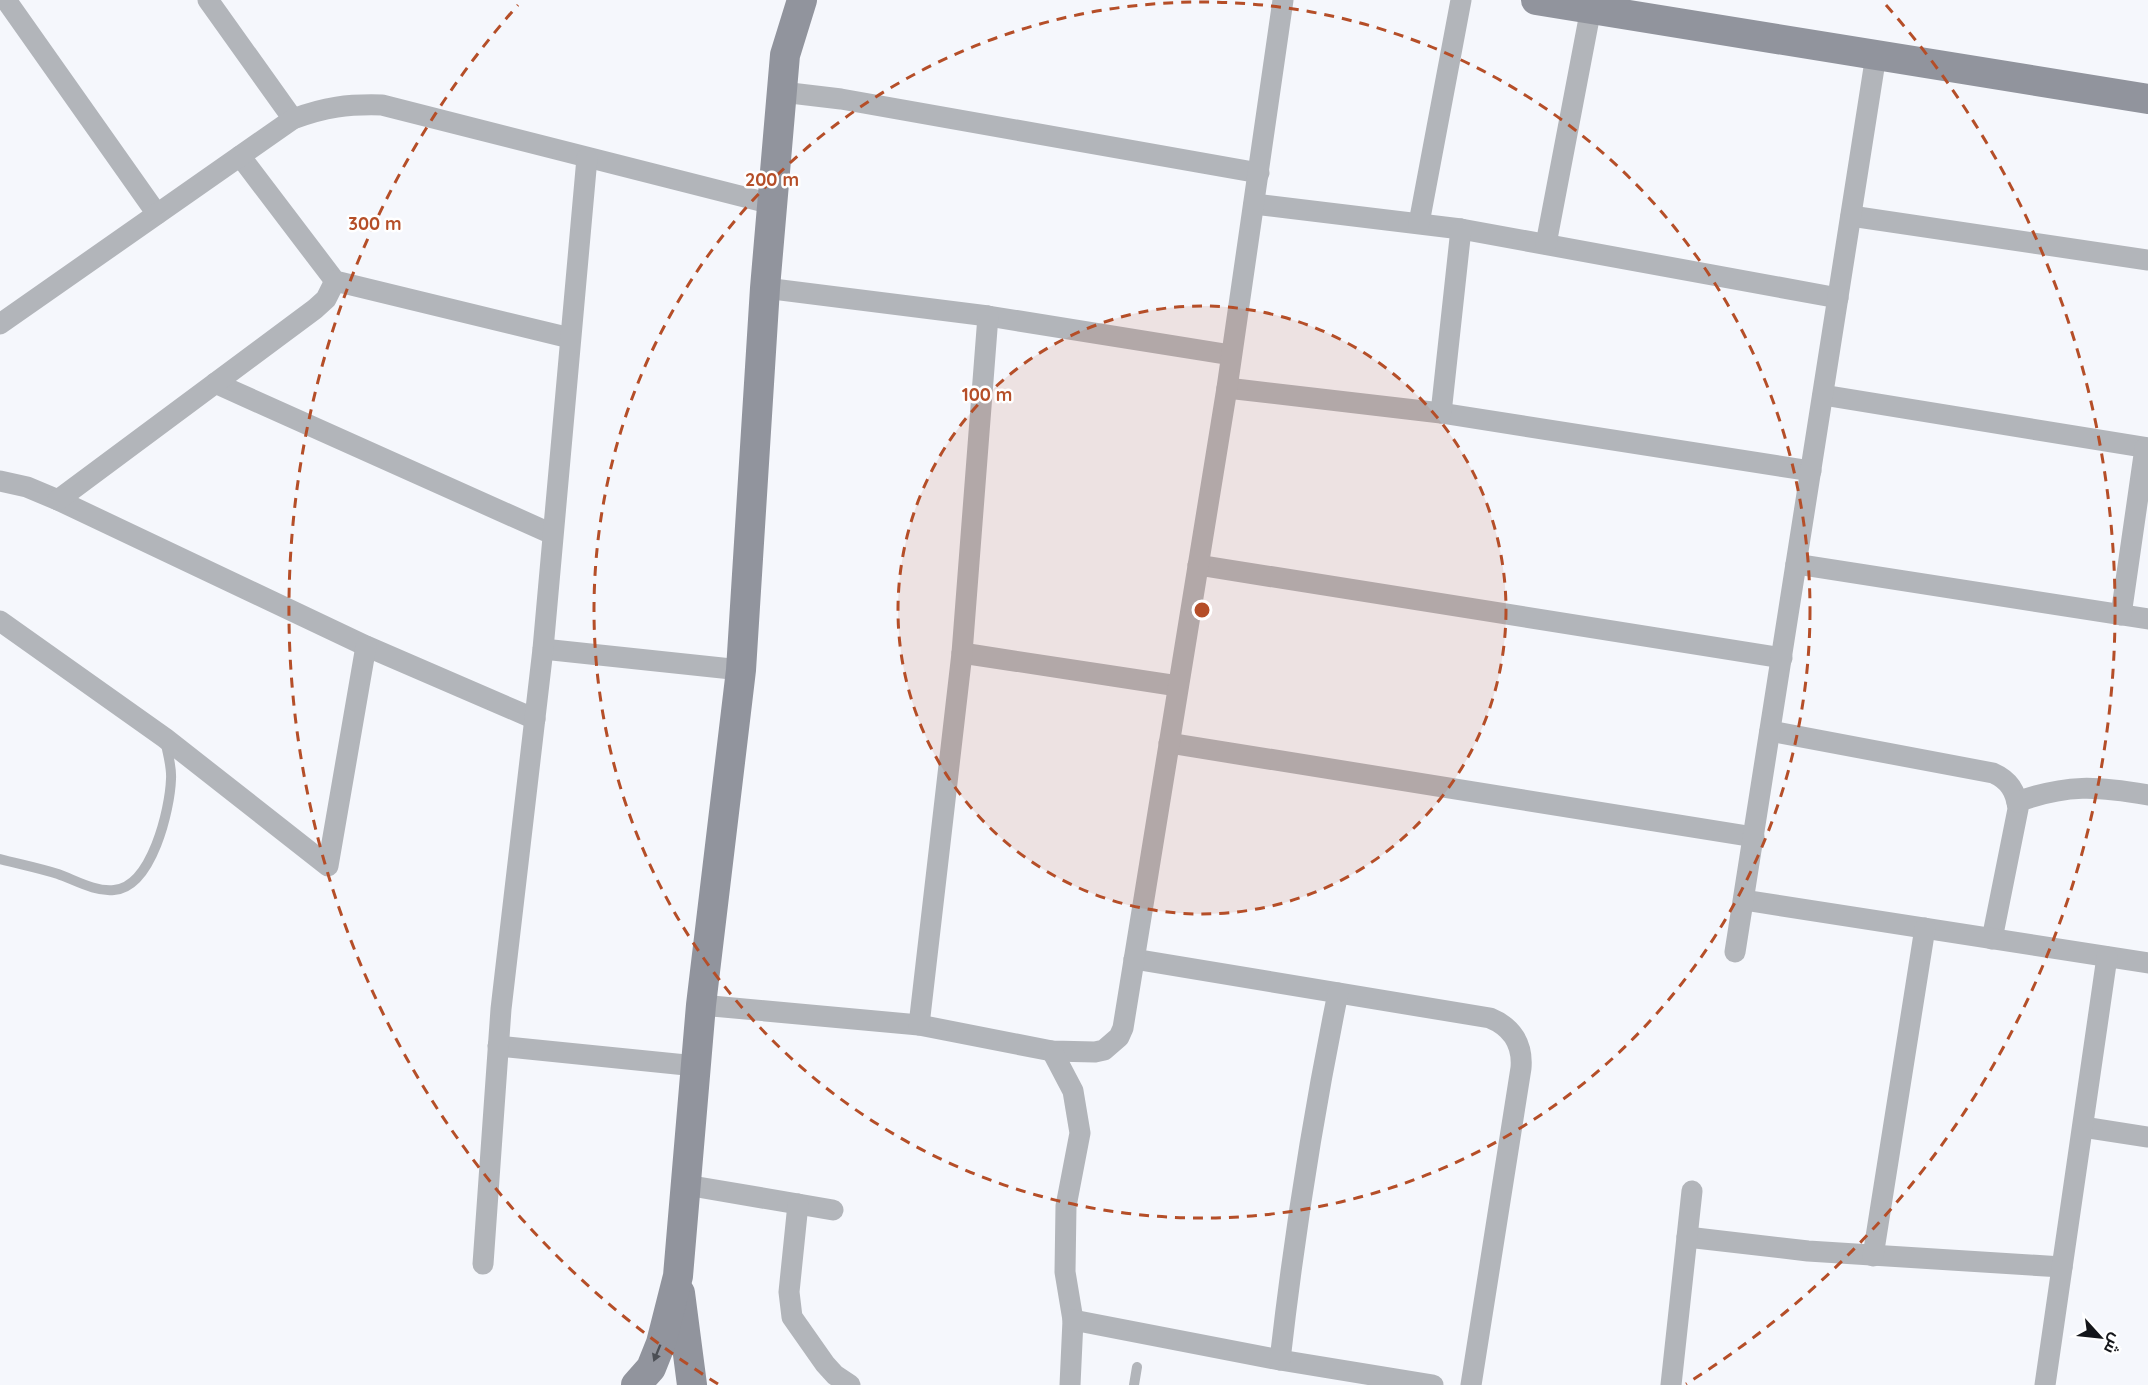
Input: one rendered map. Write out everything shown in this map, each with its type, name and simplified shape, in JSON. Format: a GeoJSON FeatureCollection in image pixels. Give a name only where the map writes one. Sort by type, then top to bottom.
{"type":"FeatureCollection","features":[{"type":"Feature","properties":{"kind":"street"},"geometry":{"type":"LineString","coordinates":[[6,0],[157,214]]}},
{"type":"Feature","properties":{"kind":"street"},"geometry":{"type":"LineString","coordinates":[[208,0],[294,119]]}},
{"type":"Feature","properties":{"kind":"street"},"geometry":{"type":"LineString","coordinates":[[636,1385],[651,1368],[661,1343],[678,1276],[701,1005],[741,670],[765,288],[785,55],[778,0]]}},
{"type":"Feature","properties":{"kind":"street"},"geometry":{"type":"LineString","coordinates":[[785,55],[802,0]]}},
{"type":"Feature","properties":{"kind":"street"},"geometry":{"type":"LineString","coordinates":[[701,1005],[919,1025],[1052,1051],[1095,1052],[1112,1044],[1123,1028],[1227,388],[1283,0]]}},
{"type":"Feature","properties":{"kind":"street"},"geometry":{"type":"LineString","coordinates":[[1419,223],[1461,0]]}},
{"type":"Feature","properties":{"kind":"street"},"geometry":{"type":"LineString","coordinates":[[1536,0],[1584,5],[2148,99]]}},
{"type":"Feature","properties":{"kind":"street"},"geometry":{"type":"LineString","coordinates":[[1546,244],[1584,5]]}},
{"type":"Feature","properties":{"kind":"street"},"geometry":{"type":"LineString","coordinates":[[1735,952],[1876,55]]}},
{"type":"Feature","properties":{"kind":"street"},"geometry":{"type":"LineString","coordinates":[[782,92],[888,107],[1259,173]]}},
{"type":"Feature","properties":{"kind":"street"},"geometry":{"type":"LineString","coordinates":[[2,320],[294,119],[321,109],[358,104],[382,105],[772,204]]}},
{"type":"Feature","properties":{"kind":"street"},"geometry":{"type":"LineString","coordinates":[[240,156],[335,281],[570,338]]}},
{"type":"Feature","properties":{"kind":"street"},"geometry":{"type":"LineString","coordinates":[[483,1264],[498,1046],[543,649],[588,158]]}},
{"type":"Feature","properties":{"kind":"street"},"geometry":{"type":"LineString","coordinates":[[1254,204],[1461,229],[1838,298]]}},
{"type":"Feature","properties":{"kind":"street"},"geometry":{"type":"LineString","coordinates":[[1851,216],[2148,260]]}},
{"type":"Feature","properties":{"kind":"street"},"geometry":{"type":"LineString","coordinates":[[1441,413],[1461,229]]}},
{"type":"Feature","properties":{"kind":"street"},"geometry":{"type":"LineString","coordinates":[[58,500],[315,309],[326,299],[335,281]]}},
{"type":"Feature","properties":{"kind":"street"},"geometry":{"type":"LineString","coordinates":[[765,288],[988,316],[1231,356]]}},
{"type":"Feature","properties":{"kind":"street"},"geometry":{"type":"LineString","coordinates":[[919,1025],[962,653],[988,316]]}},
{"type":"Feature","properties":{"kind":"street"},"geometry":{"type":"LineString","coordinates":[[215,383],[552,534]]}},
{"type":"Feature","properties":{"kind":"street"},"geometry":{"type":"LineString","coordinates":[[1227,388],[1441,413],[1811,471]]}},
{"type":"Feature","properties":{"kind":"street"},"geometry":{"type":"LineString","coordinates":[[1823,395],[2146,448],[2121,615]]}},
{"type":"Feature","properties":{"kind":"street"},"geometry":{"type":"LineString","coordinates":[[0,481],[27,487],[58,500],[366,646],[535,720]]}},
{"type":"Feature","properties":{"kind":"street"},"geometry":{"type":"LineString","coordinates":[[1796,564],[2148,619]]}},
{"type":"Feature","properties":{"kind":"street"},"geometry":{"type":"LineString","coordinates":[[1198,565],[1782,658]]}},
{"type":"Feature","properties":{"kind":"street"},"geometry":{"type":"LineString","coordinates":[[0,621],[165,738],[328,866],[366,646]]}},
{"type":"Feature","properties":{"kind":"street"},"geometry":{"type":"LineString","coordinates":[[543,649],[741,670]]}},
{"type":"Feature","properties":{"kind":"street"},"geometry":{"type":"LineString","coordinates":[[962,653],[1178,686]]}},
{"type":"Feature","properties":{"kind":"street"},"geometry":{"type":"LineString","coordinates":[[1770,731],[1993,773],[2007,781],[2016,795],[2017,815],[1992,939]]}},
{"type":"Feature","properties":{"kind":"street"},"geometry":{"type":"LineString","coordinates":[[1169,743],[1754,837]]}},
{"type":"Feature","properties":{"kind":"street"},"geometry":{"type":"LineString","coordinates":[[2017,802],[2039,794],[2078,788],[2111,788],[2148,795]]}},
{"type":"Feature","properties":{"kind":"street"},"geometry":{"type":"LineString","coordinates":[[1744,900],[2148,963]]}},
{"type":"Feature","properties":{"kind":"street"},"geometry":{"type":"LineString","coordinates":[[1873,1256],[1925,928]]}},
{"type":"Feature","properties":{"kind":"street"},"geometry":{"type":"LineString","coordinates":[[2044,1385],[2107,957]]}},
{"type":"Feature","properties":{"kind":"street"},"geometry":{"type":"LineString","coordinates":[[1134,959],[1490,1018],[1512,1032],[1520,1048],[1521,1068],[1471,1385]]}},
{"type":"Feature","properties":{"kind":"street"},"geometry":{"type":"LineString","coordinates":[[1280,1360],[1304,1176],[1319,1084],[1338,993]]}},
{"type":"Feature","properties":{"kind":"street"},"geometry":{"type":"LineString","coordinates":[[498,1046],[696,1066]]}},
{"type":"Feature","properties":{"kind":"street"},"geometry":{"type":"LineString","coordinates":[[1052,1051],[1073,1091],[1080,1133],[1066,1206],[1065,1272],[1072,1320],[1070,1385]]}},
{"type":"Feature","properties":{"kind":"street"},"geometry":{"type":"LineString","coordinates":[[2083,1127],[2148,1137]]}},
{"type":"Feature","properties":{"kind":"street"},"geometry":{"type":"LineString","coordinates":[[686,1185],[834,1210]]}},
{"type":"Feature","properties":{"kind":"street"},"geometry":{"type":"LineString","coordinates":[[1671,1385],[1692,1191]]}},
{"type":"Feature","properties":{"kind":"street"},"geometry":{"type":"LineString","coordinates":[[798,1204],[789,1292],[792,1317],[825,1364],[835,1375],[850,1385]]}},
{"type":"Feature","properties":{"kind":"street"},"geometry":{"type":"LineString","coordinates":[[1687,1237],[1808,1251],[2062,1267]]}},
{"type":"Feature","properties":{"kind":"street"},"geometry":{"type":"LineString","coordinates":[[678,1276],[692,1385]]}},
{"type":"Feature","properties":{"kind":"street"},"geometry":{"type":"LineString","coordinates":[[1072,1320],[1280,1360],[1433,1385]]}},
{"type":"Feature","properties":{"kind":"lane"},"geometry":{"type":"LineString","coordinates":[[0,859],[57,874],[90,887],[115,891],[132,882],[145,866],[161,837],[169,805],[171,777],[165,738]]}},
{"type":"Feature","properties":{"kind":"lane"},"geometry":{"type":"LineString","coordinates":[[1134,1385],[1137,1367]]}}]}
